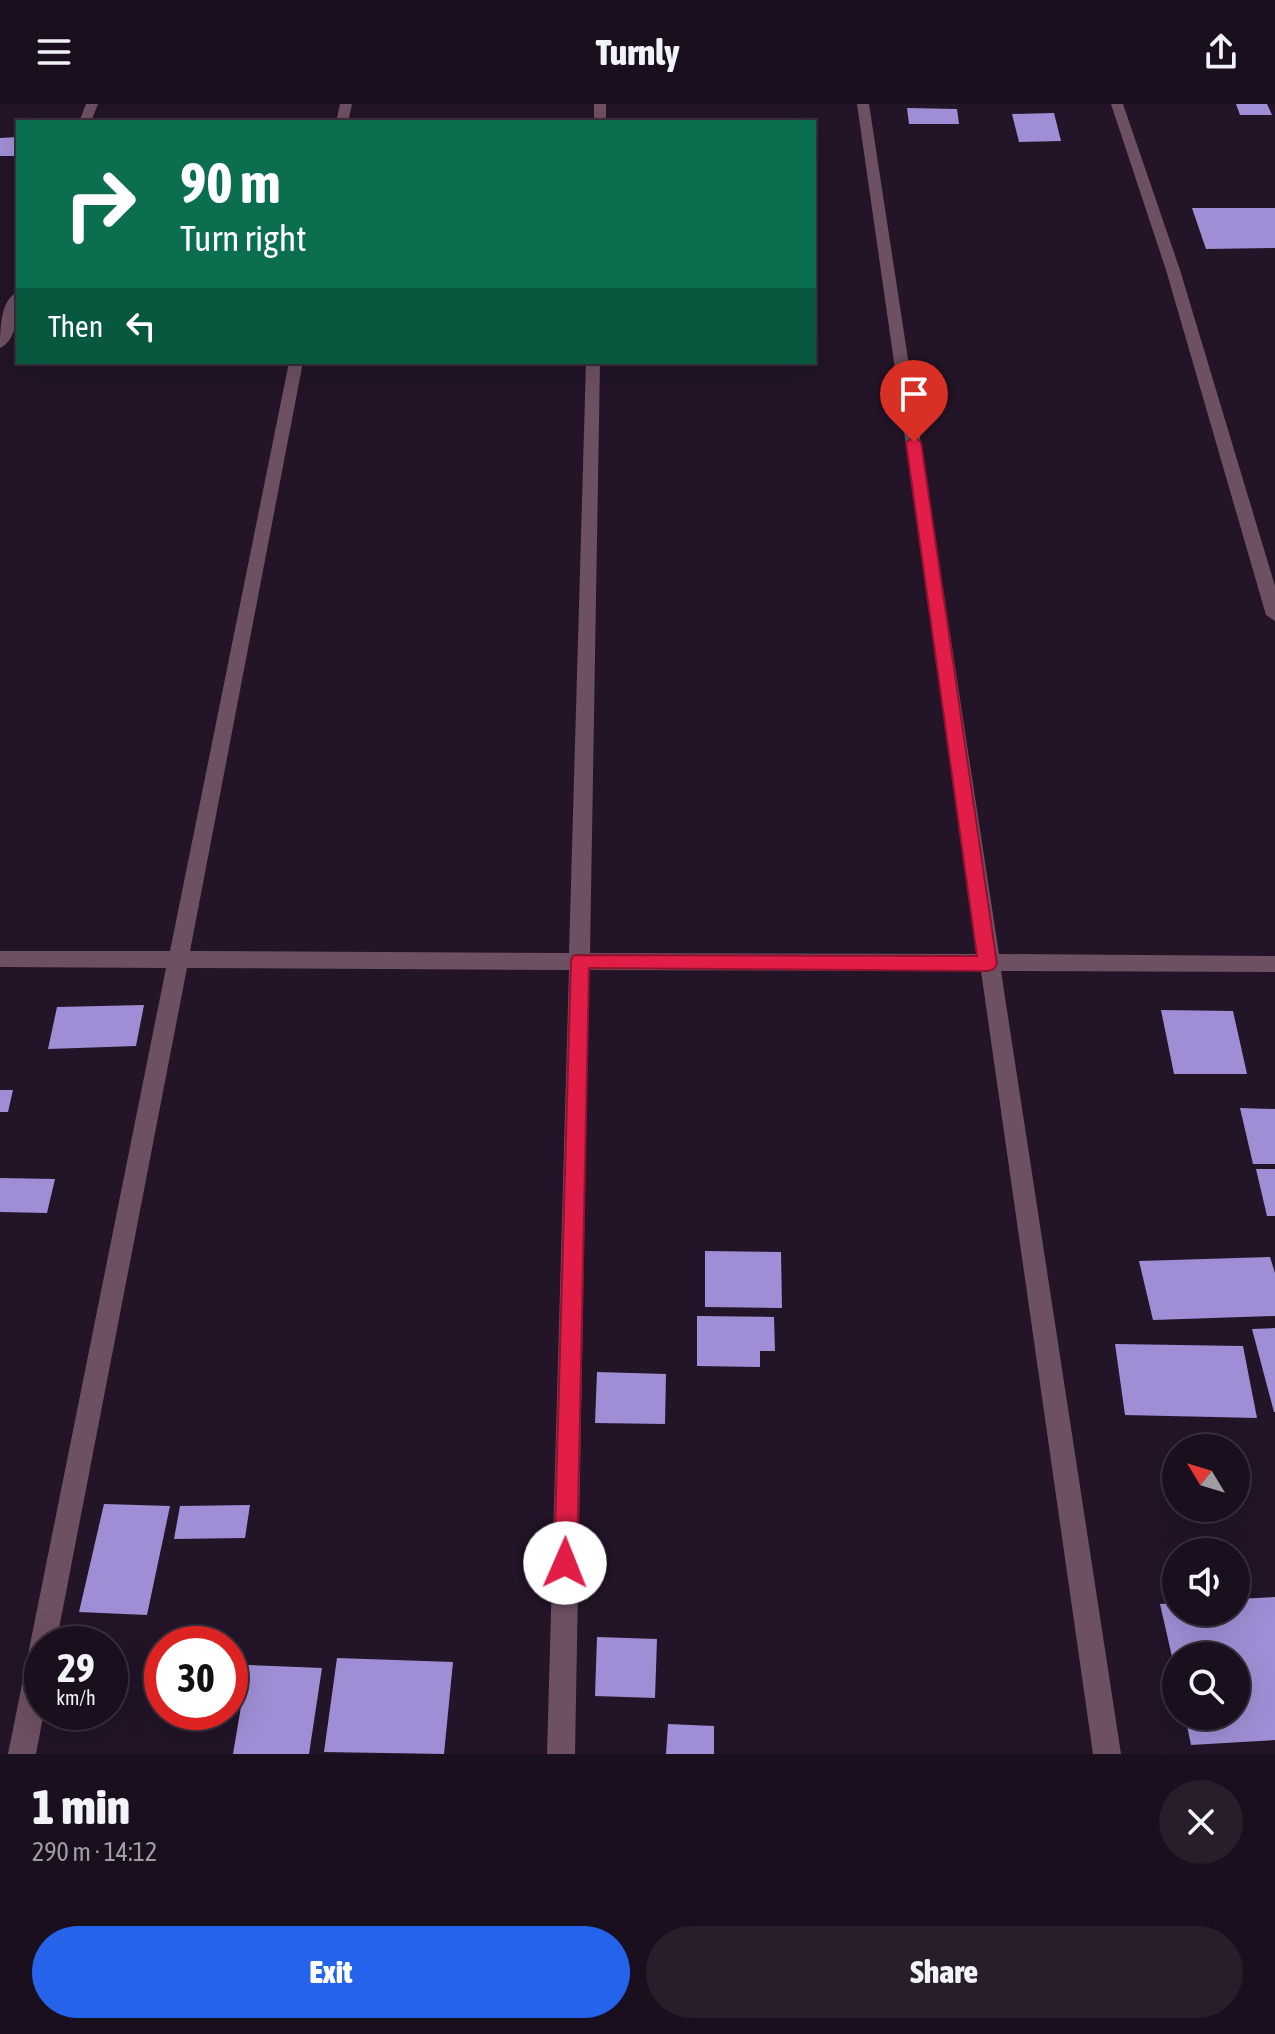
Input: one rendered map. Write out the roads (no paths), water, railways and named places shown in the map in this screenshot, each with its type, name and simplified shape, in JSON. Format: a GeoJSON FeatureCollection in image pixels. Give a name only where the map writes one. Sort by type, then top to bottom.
{"type":"FeatureCollection","features":[{"type":"Feature","properties":{"kind":"street"},"geometry":{"type":"LineString","coordinates":[[863,104],[1107,1754]]}},
{"type":"Feature","properties":{"kind":"street"},"geometry":{"type":"LineString","coordinates":[[1117,104],[1173,270],[1275,615]]}},
{"type":"Feature","properties":{"kind":"street"},"geometry":{"type":"LineString","coordinates":[[0,343],[16,301]]}},
{"type":"Feature","properties":{"kind":"street"},"geometry":{"type":"LineString","coordinates":[[47,1626],[296,364]]}},
{"type":"Feature","properties":{"kind":"street"},"geometry":{"type":"LineString","coordinates":[[561,1754],[593,364]]}},
{"type":"Feature","properties":{"kind":"street"},"geometry":{"type":"LineString","coordinates":[[0,959],[1275,964]]}},
{"type":"Feature","properties":{"kind":"street"},"geometry":{"type":"LineString","coordinates":[[22,1754],[27,1730]]}}]}
